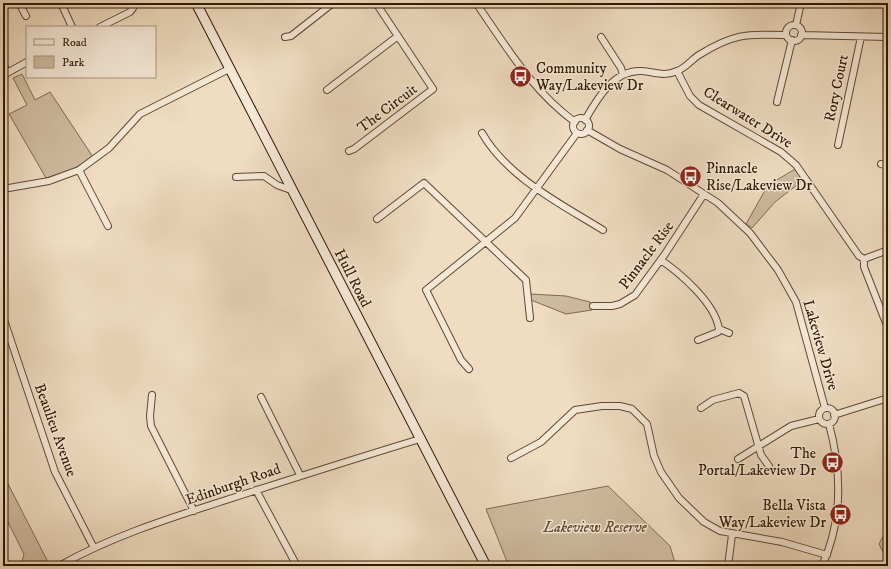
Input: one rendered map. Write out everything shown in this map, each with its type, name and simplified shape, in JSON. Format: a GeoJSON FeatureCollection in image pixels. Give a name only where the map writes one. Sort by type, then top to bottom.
{"type":"FeatureCollection","features":[{"type":"Feature","properties":{"kind":"main road","name":"Hull Road"},"geometry":{"type":"LineString","coordinates":[[196,3],[486,566]]}},
{"type":"Feature","properties":{"kind":"street"},"geometry":{"type":"LineString","coordinates":[[19,3],[26,16]]}},
{"type":"Feature","properties":{"kind":"street"},"geometry":{"type":"LineString","coordinates":[[61,3],[72,26]]}},
{"type":"Feature","properties":{"kind":"street"},"geometry":{"type":"LineString","coordinates":[[102,26],[130,12],[133,8],[132,3]]}},
{"type":"Feature","properties":{"kind":"street"},"geometry":{"type":"LineString","coordinates":[[285,37],[291,36],[333,3]]}},
{"type":"Feature","properties":{"kind":"street","name":"The Circuit"},"geometry":{"type":"LineString","coordinates":[[349,151],[354,149],[433,89],[376,3]]}},
{"type":"Feature","properties":{"kind":"street"},"geometry":{"type":"LineString","coordinates":[[476,3],[527,76],[552,104],[574,122]]}},
{"type":"Feature","properties":{"kind":"street"},"geometry":{"type":"LineString","coordinates":[[796,25],[801,3]]}},
{"type":"Feature","properties":{"kind":"street"},"geometry":{"type":"LineString","coordinates":[[786,35],[786,29],[790,26],[796,25]]}},
{"type":"Feature","properties":{"kind":"street"},"geometry":{"type":"LineString","coordinates":[[796,25],[801,31],[801,35]]}},
{"type":"Feature","properties":{"kind":"street"},"geometry":{"type":"LineString","coordinates":[[585,120],[596,99],[614,80],[623,75],[636,71],[665,74],[677,71],[698,56],[734,37],[751,34],[786,35],[792,40]]}},
{"type":"Feature","properties":{"kind":"street"},"geometry":{"type":"LineString","coordinates":[[792,40],[799,38],[801,35],[888,38]]}},
{"type":"Feature","properties":{"kind":"street"},"geometry":{"type":"LineString","coordinates":[[327,90],[398,36]]}},
{"type":"Feature","properties":{"kind":"street"},"geometry":{"type":"LineString","coordinates":[[601,37],[621,68],[623,75]]}},
{"type":"Feature","properties":{"kind":"street","name":"Rory Court"},"geometry":{"type":"LineString","coordinates":[[838,145],[861,37]]}},
{"type":"Feature","properties":{"kind":"street"},"geometry":{"type":"LineString","coordinates":[[777,102],[792,40]]}},
{"type":"Feature","properties":{"kind":"street"},"geometry":{"type":"LineString","coordinates":[[3,62],[5,75],[26,63]]}},
{"type":"Feature","properties":{"kind":"street"},"geometry":{"type":"LineString","coordinates":[[3,189],[49,181],[79,170],[109,148],[140,114],[229,69]]}},
{"type":"Feature","properties":{"kind":"street","name":"Clearwater Drive"},"geometry":{"type":"LineString","coordinates":[[677,71],[690,96],[699,105],[781,152],[796,165],[853,248],[859,256],[864,259]]}},
{"type":"Feature","properties":{"kind":"street"},"geometry":{"type":"LineString","coordinates":[[574,122],[579,119],[585,120]]}},
{"type":"Feature","properties":{"kind":"street"},"geometry":{"type":"LineString","coordinates":[[574,122],[573,128],[577,133],[582,134],[587,130],[588,124],[585,120]]}},
{"type":"Feature","properties":{"kind":"street","name":"Lakeview Drive"},"geometry":{"type":"LineString","coordinates":[[587,130],[620,149],[661,167],[704,194],[718,203],[750,233],[782,275],[800,312],[825,408]]}},
{"type":"Feature","properties":{"kind":"street"},"geometry":{"type":"LineString","coordinates":[[469,369],[462,360],[426,290],[515,218],[577,133]]}},
{"type":"Feature","properties":{"kind":"street"},"geometry":{"type":"LineString","coordinates":[[482,134],[504,163],[538,188],[603,230]]}},
{"type":"Feature","properties":{"kind":"street"},"geometry":{"type":"LineString","coordinates":[[882,164],[888,166]]}},
{"type":"Feature","properties":{"kind":"street"},"geometry":{"type":"LineString","coordinates":[[79,170],[108,226]]}},
{"type":"Feature","properties":{"kind":"street"},"geometry":{"type":"LineString","coordinates":[[236,177],[264,176],[277,185],[291,190]]}},
{"type":"Feature","properties":{"kind":"street"},"geometry":{"type":"LineString","coordinates":[[377,219],[424,184],[526,280],[530,318]]}},
{"type":"Feature","properties":{"kind":"street","name":"Pinnacle Rise"},"geometry":{"type":"LineString","coordinates":[[593,306],[612,306],[628,301],[642,287],[704,194]]}},
{"type":"Feature","properties":{"kind":"street"},"geometry":{"type":"LineString","coordinates":[[886,323],[864,267],[864,259],[888,250]]}},
{"type":"Feature","properties":{"kind":"street"},"geometry":{"type":"LineString","coordinates":[[661,260],[679,273],[701,297],[716,320],[719,330]]}},
{"type":"Feature","properties":{"kind":"street","name":"Beaulieu Avenue"},"geometry":{"type":"LineString","coordinates":[[3,317],[55,472],[94,548]]}},
{"type":"Feature","properties":{"kind":"street"},"geometry":{"type":"LineString","coordinates":[[719,330],[729,333]]}},
{"type":"Feature","properties":{"kind":"street"},"geometry":{"type":"LineString","coordinates":[[698,340],[718,332],[719,330]]}},
{"type":"Feature","properties":{"kind":"street"},"geometry":{"type":"LineString","coordinates":[[701,408],[713,400],[739,393],[744,396],[761,455],[769,466]]}},
{"type":"Feature","properties":{"kind":"street"},"geometry":{"type":"LineString","coordinates":[[152,395],[150,416],[151,426],[194,511]]}},
{"type":"Feature","properties":{"kind":"street"},"geometry":{"type":"LineString","coordinates":[[261,397],[300,476]]}},
{"type":"Feature","properties":{"kind":"street"},"geometry":{"type":"LineString","coordinates":[[834,414],[888,398]]}},
{"type":"Feature","properties":{"kind":"street"},"geometry":{"type":"LineString","coordinates":[[511,458],[541,442],[575,410],[602,406],[620,406],[632,409],[647,424],[654,456],[661,472],[679,498],[704,522],[720,531],[782,542],[827,555]]}},
{"type":"Feature","properties":{"kind":"street"},"geometry":{"type":"LineString","coordinates":[[819,419],[820,412],[825,408],[831,410],[834,414]]}},
{"type":"Feature","properties":{"kind":"street"},"geometry":{"type":"LineString","coordinates":[[829,424],[833,420],[834,414]]}},
{"type":"Feature","properties":{"kind":"street"},"geometry":{"type":"LineString","coordinates":[[738,458],[791,426],[819,419]]}},
{"type":"Feature","properties":{"kind":"street"},"geometry":{"type":"LineString","coordinates":[[819,419],[824,424],[829,424]]}},
{"type":"Feature","properties":{"kind":"street"},"geometry":{"type":"LineString","coordinates":[[822,566],[833,538],[839,502],[837,458],[829,424]]}},
{"type":"Feature","properties":{"kind":"street","name":"Edinburgh Road"},"geometry":{"type":"LineString","coordinates":[[59,566],[115,539],[194,511],[420,439]]}},
{"type":"Feature","properties":{"kind":"street"},"geometry":{"type":"LineString","coordinates":[[256,490],[297,566]]}},
{"type":"Feature","properties":{"kind":"street"},"geometry":{"type":"LineString","coordinates":[[728,566],[732,534]]}},
{"type":"Feature","properties":{"kind":"green space"},"geometry":{"type":"Polygon","coordinates":[[[22,74],[35,100],[50,92],[93,157],[73,169],[46,178],[9,114],[27,105],[13,78],[22,74]]]}},
{"type":"Feature","properties":{"kind":"green space"},"geometry":{"type":"Polygon","coordinates":[[[797,168],[806,178],[775,202],[752,228],[746,224],[768,185],[797,168]]]}},
{"type":"Feature","properties":{"kind":"green space"},"geometry":{"type":"Polygon","coordinates":[[[530,294],[566,296],[590,302],[592,310],[566,314],[531,300],[530,294]]]}},
{"type":"Feature","properties":{"kind":"green space"},"geometry":{"type":"Polygon","coordinates":[[[3,474],[50,566],[21,566],[24,554],[3,512],[3,474]]]}},
{"type":"Feature","properties":{"kind":"green space","name":"Lakeview Reserve"},"geometry":{"type":"Polygon","coordinates":[[[608,486],[670,546],[676,566],[508,564],[486,509],[608,486]]]}},
{"type":"Feature","properties":{"kind":"green space"},"geometry":{"type":"Polygon","coordinates":[[[888,527],[888,562],[879,544],[888,527]]]}},
{"type":"Feature","properties":{"kind":"place","name":"Community Way/Lakeview Dr"},"geometry":{"type":"Point","coordinates":[520,77]}},
{"type":"Feature","properties":{"kind":"place","name":"Pinnacle Rise/Lakeview Dr"},"geometry":{"type":"Point","coordinates":[691,177]}},
{"type":"Feature","properties":{"kind":"place","name":"The Portal/Lakeview Dr"},"geometry":{"type":"Point","coordinates":[832,462]}},
{"type":"Feature","properties":{"kind":"place","name":"Bella Vista Way/Lakeview Dr"},"geometry":{"type":"Point","coordinates":[841,514]}}]}
